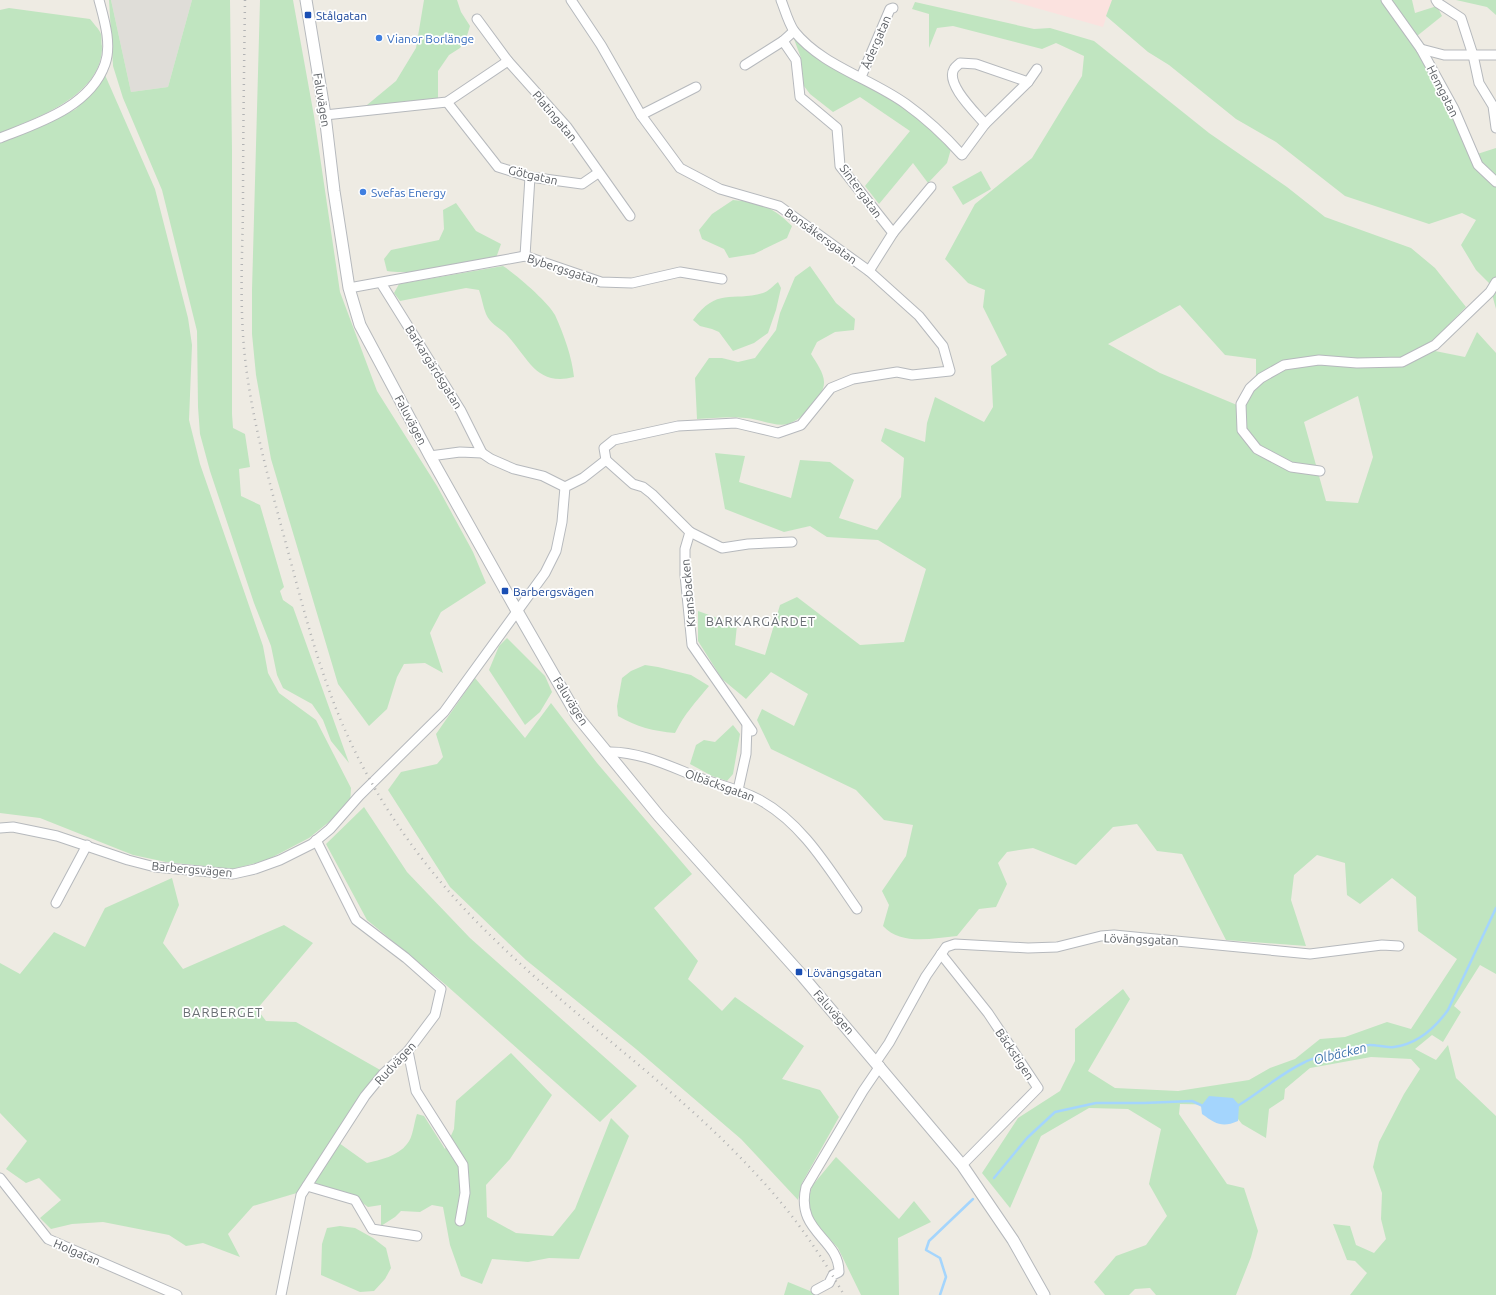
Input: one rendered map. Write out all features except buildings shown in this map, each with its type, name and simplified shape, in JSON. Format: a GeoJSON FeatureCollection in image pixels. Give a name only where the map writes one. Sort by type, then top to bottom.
{"type":"FeatureCollection","features":[{"type":"Feature","properties":{"kind":"street"},"geometry":{"type":"LineString","coordinates":[[0,138],[51,117],[77,101],[94,84],[105,63],[107,42],[99,0]]}},
{"type":"Feature","properties":{"kind":"street","name":"Faluvägen"},"geometry":{"type":"LineString","coordinates":[[306,0],[325,115],[334,191],[349,288],[360,325],[430,456],[517,611],[578,717],[659,816],[878,1064],[962,1164],[1013,1240],[1044,1295]]}},
{"type":"Feature","properties":{"kind":"street","name":"Bonsåkersgatan"},"geometry":{"type":"LineString","coordinates":[[571,0],[601,45],[641,115],[680,168],[720,190],[779,206],[869,271],[919,316],[943,346],[950,371],[912,375],[897,372],[853,379],[831,388],[801,425],[778,433],[736,423],[678,426],[614,440],[604,448],[606,460]]}},
{"type":"Feature","properties":{"kind":"street"},"geometry":{"type":"LineString","coordinates":[[781,0],[794,31],[827,61],[861,77],[906,103],[940,130],[962,155],[985,124],[1028,82],[1037,69]]}},
{"type":"Feature","properties":{"kind":"street","name":"Hemgatan"},"geometry":{"type":"LineString","coordinates":[[1386,0],[1421,49],[1454,109],[1478,165],[1496,182]]}},
{"type":"Feature","properties":{"kind":"street"},"geometry":{"type":"LineString","coordinates":[[1436,0],[1438,3],[1461,18],[1473,55],[1479,83],[1493,106],[1496,128]]}},
{"type":"Feature","properties":{"kind":"street","name":"Ådergatan"},"geometry":{"type":"LineString","coordinates":[[861,77],[890,9],[893,8]]}},
{"type":"Feature","properties":{"kind":"street","name":"Platingatan"},"geometry":{"type":"LineString","coordinates":[[477,19],[508,61],[567,127],[598,173],[630,216]]}},
{"type":"Feature","properties":{"kind":"street"},"geometry":{"type":"LineString","coordinates":[[745,65],[783,41],[794,31]]}},
{"type":"Feature","properties":{"kind":"street","name":"Sintergatan"},"geometry":{"type":"LineString","coordinates":[[783,41],[796,60],[800,97],[837,128],[840,166],[893,233]]}},
{"type":"Feature","properties":{"kind":"street"},"geometry":{"type":"LineString","coordinates":[[1421,49],[1444,55],[1496,55]]}},
{"type":"Feature","properties":{"kind":"street"},"geometry":{"type":"LineString","coordinates":[[325,115],[448,102],[508,61]]}},
{"type":"Feature","properties":{"kind":"street"},"geometry":{"type":"LineString","coordinates":[[985,124],[958,92],[952,80],[953,70],[960,63],[976,64],[1028,82]]}},
{"type":"Feature","properties":{"kind":"street"},"geometry":{"type":"LineString","coordinates":[[641,115],[696,87]]}},
{"type":"Feature","properties":{"kind":"street","name":"Götgatan"},"geometry":{"type":"LineString","coordinates":[[448,102],[498,167],[530,177],[582,184],[598,173]]}},
{"type":"Feature","properties":{"kind":"street"},"geometry":{"type":"LineString","coordinates":[[525,256],[530,177]]}},
{"type":"Feature","properties":{"kind":"street"},"geometry":{"type":"LineString","coordinates":[[869,271],[893,233],[931,187]]}},
{"type":"Feature","properties":{"kind":"street","name":"Bybergsgatan"},"geometry":{"type":"LineString","coordinates":[[381,283],[525,256],[601,282],[632,283],[680,272],[722,279]]}},
{"type":"Feature","properties":{"kind":"street"},"geometry":{"type":"LineString","coordinates":[[1320,471],[1291,466],[1257,449],[1242,430],[1241,404],[1250,388],[1260,378],[1284,365],[1319,360],[1357,363],[1402,362],[1435,345],[1490,292],[1496,282]]}},
{"type":"Feature","properties":{"kind":"street"},"geometry":{"type":"LineString","coordinates":[[349,288],[381,283]]}},
{"type":"Feature","properties":{"kind":"street","name":"Barkargärdsgatan"},"geometry":{"type":"LineString","coordinates":[[381,283],[461,410],[482,453]]}},
{"type":"Feature","properties":{"kind":"street"},"geometry":{"type":"LineString","coordinates":[[430,456],[460,452],[482,453],[491,459],[514,469],[542,476],[565,487],[583,478],[606,460],[633,484],[643,487],[652,494],[690,532],[722,548],[748,544],[792,542]]}},
{"type":"Feature","properties":{"kind":"street","name":"Barbergsvägen"},"geometry":{"type":"LineString","coordinates":[[0,828],[13,826],[34,830],[87,845],[128,860],[155,867],[233,874],[280,860],[316,840],[330,829],[358,796],[444,712],[545,573],[556,551],[562,522],[565,487]]}},
{"type":"Feature","properties":{"kind":"street","name":"Kransbacken"},"geometry":{"type":"LineString","coordinates":[[690,532],[685,549],[685,574],[692,645],[750,728],[738,790]]}},
{"type":"Feature","properties":{"kind":"street","name":"Olbäcksgatan"},"geometry":{"type":"LineString","coordinates":[[607,752],[624,752],[662,763],[701,779],[738,790],[759,799],[786,817],[807,840],[857,909]]}},
{"type":"Feature","properties":{"kind":"street","name":"Rudvägen"},"geometry":{"type":"LineString","coordinates":[[281,1295],[301,1195],[365,1096],[383,1074],[408,1051],[435,1016],[441,989],[406,958],[356,920],[316,840]]}},
{"type":"Feature","properties":{"kind":"street"},"geometry":{"type":"LineString","coordinates":[[56,903],[87,845]]}},
{"type":"Feature","properties":{"kind":"street","name":"Lövängsgatan"},"geometry":{"type":"LineString","coordinates":[[816,1290],[829,1282],[833,1275],[839,1272],[839,1266],[837,1258],[811,1224],[804,1211],[803,1200],[806,1187],[878,1064],[926,976],[946,947],[964,943],[1006,948],[1057,947],[1101,936],[1114,935],[1310,954],[1382,945],[1399,946]]}},
{"type":"Feature","properties":{"kind":"street","name":"Bäckstigen"},"geometry":{"type":"LineString","coordinates":[[941,954],[988,1013],[1038,1088],[962,1164]]}},
{"type":"Feature","properties":{"kind":"street"},"geometry":{"type":"LineString","coordinates":[[408,1051],[416,1091],[463,1165],[465,1194],[460,1221]]}},
{"type":"Feature","properties":{"kind":"street","name":"Holgatan"},"geometry":{"type":"LineString","coordinates":[[0,1178],[48,1239],[177,1295]]}},
{"type":"Feature","properties":{"kind":"street"},"geometry":{"type":"LineString","coordinates":[[307,1186],[356,1200],[372,1228],[417,1236]]}},
{"type":"Feature","properties":{"kind":"shaded area"},"geometry":{"type":"Polygon","coordinates":[[[111,0],[192,0],[168,87],[131,92],[111,0]]]}},
{"type":"Feature","properties":{"kind":"shaded area"},"geometry":{"type":"Polygon","coordinates":[[[1008,0],[1112,0],[1103,27],[1008,0]]]}},
{"type":"Feature","properties":{"kind":"green space"},"geometry":{"type":"Polygon","coordinates":[[[109,0],[111,0],[131,92],[168,87],[192,0],[230,0],[232,151],[232,414],[233,428],[245,434],[250,467],[239,469],[241,496],[260,505],[284,587],[280,591],[283,600],[293,607],[349,763],[331,741],[323,720],[312,704],[283,688],[277,675],[271,646],[254,603],[210,471],[200,434],[198,407],[197,331],[162,190],[123,98],[113,66],[109,0]]]}},
{"type":"Feature","properties":{"kind":"green space"},"geometry":{"type":"Polygon","coordinates":[[[260,0],[293,0],[314,116],[340,292],[377,391],[437,486],[473,552],[486,583],[441,612],[430,633],[443,673],[425,663],[404,664],[397,677],[387,709],[369,726],[338,684],[271,459],[256,375],[252,334],[252,290],[260,0]]]}},
{"type":"Feature","properties":{"kind":"green space"},"geometry":{"type":"Polygon","coordinates":[[[424,0],[457,0],[461,12],[470,26],[466,39],[460,48],[449,55],[438,71],[438,99],[379,106],[367,105],[396,81],[416,48],[424,0]]]}},
{"type":"Feature","properties":{"kind":"green space"},"geometry":{"type":"Polygon","coordinates":[[[1112,0],[1412,0],[1415,13],[1437,6],[1442,16],[1412,40],[1452,111],[1471,156],[1496,148],[1496,309],[1489,283],[1476,270],[1461,245],[1476,220],[1462,213],[1429,224],[1345,196],[1276,142],[1236,119],[1169,65],[1148,52],[1106,16],[1112,0]]]}},
{"type":"Feature","properties":{"kind":"green space"},"geometry":{"type":"Polygon","coordinates":[[[1456,0],[1496,0],[1496,15],[1487,7],[1456,0]]]}},
{"type":"Feature","properties":{"kind":"green space"},"geometry":{"type":"Polygon","coordinates":[[[915,2],[1034,29],[1050,28],[1094,41],[1209,133],[1287,187],[1325,217],[1411,248],[1435,268],[1466,307],[1425,349],[1465,357],[1477,332],[1496,353],[1496,974],[1480,965],[1454,1006],[1461,1012],[1443,1042],[1432,1035],[1415,1049],[1436,1060],[1448,1045],[1456,1078],[1496,1116],[1496,1295],[1350,1295],[1367,1273],[1355,1261],[1347,1260],[1333,1224],[1350,1226],[1356,1245],[1374,1253],[1386,1239],[1381,1219],[1382,1193],[1373,1167],[1379,1142],[1404,1094],[1420,1069],[1411,1059],[1371,1057],[1310,1068],[1285,1089],[1284,1099],[1269,1109],[1266,1138],[1242,1124],[1227,1105],[1180,1104],[1179,1114],[1227,1184],[1244,1188],[1258,1231],[1251,1257],[1236,1295],[1156,1295],[1150,1288],[1135,1289],[1129,1295],[1105,1295],[1094,1282],[1116,1256],[1146,1245],[1167,1216],[1149,1184],[1161,1129],[1128,1109],[1089,1108],[1041,1136],[1010,1208],[982,1173],[1018,1118],[1060,1091],[1075,1061],[1075,1029],[1123,989],[1130,999],[1088,1071],[1115,1088],[1178,1091],[1249,1080],[1270,1068],[1295,1059],[1320,1039],[1345,1037],[1387,1022],[1411,1029],[1457,959],[1418,931],[1416,897],[1392,878],[1360,904],[1347,895],[1345,863],[1317,855],[1294,875],[1291,900],[1306,946],[1226,940],[1182,854],[1157,851],[1137,824],[1113,827],[1076,865],[1033,848],[1007,852],[998,863],[1007,884],[996,907],[979,909],[957,936],[918,939],[899,936],[890,932],[883,926],[889,905],[882,891],[906,856],[913,825],[884,820],[856,790],[771,749],[757,720],[762,709],[794,726],[808,694],[771,672],[746,699],[722,679],[698,641],[698,611],[737,625],[735,645],[765,655],[780,605],[797,597],[860,645],[904,642],[926,569],[878,540],[827,537],[810,526],[784,532],[725,509],[715,453],[745,456],[739,482],[791,498],[800,460],[830,462],[854,480],[839,518],[877,530],[901,497],[904,458],[881,441],[885,428],[925,442],[927,423],[935,397],[984,422],[993,407],[991,366],[1007,355],[983,307],[985,290],[968,283],[945,259],[975,204],[1032,158],[1082,76],[1084,56],[1056,43],[1042,49],[953,26],[937,28],[929,48],[929,14],[912,9],[915,2]],[[1180,305],[1108,344],[1160,373],[1237,405],[1256,375],[1256,359],[1225,355],[1180,305]],[[1358,396],[1304,422],[1326,501],[1358,503],[1373,457],[1358,396]]]}},
{"type":"Feature","properties":{"kind":"green space"},"geometry":{"type":"Polygon","coordinates":[[[9,8],[90,19],[101,34],[102,46],[99,63],[92,78],[80,91],[49,112],[0,133],[0,10],[9,8]]]}},
{"type":"Feature","properties":{"kind":"green space"},"geometry":{"type":"Polygon","coordinates":[[[797,36],[905,106],[951,149],[947,163],[928,183],[913,163],[879,204],[865,186],[910,131],[860,97],[833,112],[810,94],[801,82],[801,58],[794,39],[797,36]]]}},
{"type":"Feature","properties":{"kind":"green space"},"geometry":{"type":"Polygon","coordinates":[[[105,75],[155,189],[188,318],[192,345],[189,420],[200,464],[263,646],[268,673],[279,693],[316,720],[351,788],[350,805],[309,838],[267,860],[233,869],[166,862],[133,855],[40,818],[0,813],[0,142],[76,109],[105,75]]]}},
{"type":"Feature","properties":{"kind":"green space"},"geometry":{"type":"Polygon","coordinates":[[[981,171],[991,189],[963,205],[952,187],[981,171]]]}},
{"type":"Feature","properties":{"kind":"green space"},"geometry":{"type":"Polygon","coordinates":[[[733,200],[759,204],[779,214],[792,226],[787,238],[754,254],[729,258],[724,249],[702,239],[699,230],[712,214],[733,200]]]}},
{"type":"Feature","properties":{"kind":"green space"},"geometry":{"type":"Polygon","coordinates":[[[456,203],[476,231],[501,244],[496,258],[456,266],[411,272],[387,271],[384,259],[391,250],[439,240],[444,229],[443,210],[456,203]]]}},
{"type":"Feature","properties":{"kind":"green space"},"geometry":{"type":"Polygon","coordinates":[[[503,266],[532,289],[552,310],[567,346],[574,377],[561,379],[550,378],[541,374],[527,360],[505,333],[488,317],[479,290],[466,288],[400,301],[394,293],[399,284],[503,266]]]}},
{"type":"Feature","properties":{"kind":"green space"},"geometry":{"type":"Polygon","coordinates":[[[810,266],[836,303],[855,319],[854,330],[835,332],[817,342],[811,354],[824,379],[821,394],[816,401],[799,418],[793,422],[783,425],[740,417],[697,419],[695,378],[709,358],[722,358],[738,362],[755,358],[776,330],[780,313],[795,277],[810,266]]]}},
{"type":"Feature","properties":{"kind":"green space"},"geometry":{"type":"Polygon","coordinates":[[[778,282],[781,288],[776,310],[768,333],[754,343],[733,351],[719,332],[700,326],[693,320],[710,303],[717,299],[763,293],[778,282]]]}},
{"type":"Feature","properties":{"kind":"green space"},"geometry":{"type":"Polygon","coordinates":[[[507,638],[545,676],[552,692],[540,712],[525,725],[489,670],[499,646],[507,638]]]}},
{"type":"Feature","properties":{"kind":"green space"},"geometry":{"type":"Polygon","coordinates":[[[645,665],[691,675],[709,686],[686,714],[675,733],[645,728],[618,716],[617,706],[622,678],[631,671],[645,665]]]}},
{"type":"Feature","properties":{"kind":"green space"},"geometry":{"type":"Polygon","coordinates":[[[475,678],[525,738],[551,703],[597,763],[692,874],[654,908],[698,961],[688,979],[722,1011],[735,997],[804,1046],[782,1079],[820,1090],[839,1117],[802,1183],[798,1200],[741,1139],[636,1049],[526,960],[450,887],[388,790],[401,772],[437,764],[443,757],[436,734],[475,678]]]}},
{"type":"Feature","properties":{"kind":"green space"},"geometry":{"type":"Polygon","coordinates":[[[733,725],[740,734],[733,774],[727,781],[712,776],[690,764],[696,745],[704,740],[715,742],[733,725]]]}},
{"type":"Feature","properties":{"kind":"green space"},"geometry":{"type":"Polygon","coordinates":[[[364,807],[407,872],[470,938],[637,1086],[600,1122],[446,985],[367,920],[326,844],[364,807]]]}},
{"type":"Feature","properties":{"kind":"green space"},"geometry":{"type":"Polygon","coordinates":[[[172,878],[179,905],[163,943],[183,969],[284,925],[313,943],[257,1009],[266,1021],[296,1022],[382,1071],[300,1192],[253,1206],[228,1234],[240,1257],[203,1243],[186,1246],[169,1235],[103,1222],[72,1224],[51,1229],[40,1218],[61,1200],[39,1178],[26,1183],[6,1169],[27,1141],[0,1113],[0,963],[20,974],[54,932],[85,947],[105,908],[172,878]]]}},
{"type":"Feature","properties":{"kind":"green space"},"geometry":{"type":"Polygon","coordinates":[[[511,1053],[552,1095],[510,1159],[486,1185],[487,1217],[516,1233],[553,1236],[575,1209],[611,1118],[629,1136],[579,1259],[549,1258],[528,1262],[492,1259],[482,1284],[461,1276],[450,1245],[443,1207],[432,1205],[420,1212],[401,1211],[381,1226],[381,1205],[368,1207],[353,1196],[311,1184],[339,1143],[367,1163],[399,1152],[409,1141],[417,1114],[424,1116],[445,1149],[454,1129],[456,1101],[511,1053]]]}},
{"type":"Feature","properties":{"kind":"green space"},"geometry":{"type":"Polygon","coordinates":[[[836,1157],[899,1219],[914,1201],[931,1222],[898,1238],[899,1295],[861,1295],[838,1248],[817,1225],[807,1205],[812,1186],[836,1157]]]}},
{"type":"Feature","properties":{"kind":"green space"},"geometry":{"type":"Polygon","coordinates":[[[340,1226],[355,1228],[373,1238],[386,1248],[391,1268],[385,1279],[374,1291],[360,1292],[321,1275],[322,1244],[327,1228],[340,1226]]]}},
{"type":"Feature","properties":{"kind":"green space"},"geometry":{"type":"Polygon","coordinates":[[[788,1282],[815,1293],[817,1295],[784,1295],[788,1282]]]}},
{"type":"Feature","properties":{"kind":"water"},"geometry":{"type":"Polygon","coordinates":[[[1209,1096],[1233,1098],[1239,1105],[1238,1121],[1228,1124],[1219,1124],[1202,1114],[1201,1106],[1209,1096]]]}},
{"type":"Feature","properties":{"kind":"waterway","name":"Olbäcken"},"geometry":{"type":"LineString","coordinates":[[1236,1105],[1239,1105],[1247,1100],[1296,1066],[1310,1060],[1365,1046],[1373,1045],[1391,1047],[1402,1045],[1418,1039],[1425,1034],[1448,1010],[1496,908]]}},
{"type":"Feature","properties":{"kind":"waterway"},"geometry":{"type":"LineString","coordinates":[[994,1178],[1027,1138],[1055,1112],[1096,1103],[1192,1101],[1203,1106]]}},
{"type":"Feature","properties":{"kind":"waterway"},"geometry":{"type":"LineString","coordinates":[[940,1295],[946,1277],[940,1258],[926,1250],[929,1241],[973,1199]]}},
{"type":"Feature","properties":{"kind":"railway"},"geometry":{"type":"LineString","coordinates":[[245,0],[242,297],[244,348],[247,372],[260,445],[302,603],[327,686],[349,738],[364,770],[401,829],[421,858],[466,911],[556,996],[692,1111],[724,1141],[768,1187],[792,1216],[814,1247],[844,1295]]}},
{"type":"Feature","properties":{"kind":"place","name":"Stålgatan"},"geometry":{"type":"Point","coordinates":[308,15]}},
{"type":"Feature","properties":{"kind":"place","name":"Vianor Borlänge"},"geometry":{"type":"Point","coordinates":[379,38]}},
{"type":"Feature","properties":{"kind":"place","name":"Svefas Energy"},"geometry":{"type":"Point","coordinates":[363,192]}},
{"type":"Feature","properties":{"kind":"place","name":"Barbergsvägen"},"geometry":{"type":"Point","coordinates":[505,591]}},
{"type":"Feature","properties":{"kind":"place","name":"Lövängsgatan"},"geometry":{"type":"Point","coordinates":[799,972]}},
{"type":"Feature","properties":{"kind":"district","name":"BARKARGÄRDET"},"geometry":{"type":"Point","coordinates":[761,621]}},
{"type":"Feature","properties":{"kind":"district","name":"BARBERGET"},"geometry":{"type":"Point","coordinates":[223,1012]}}]}
